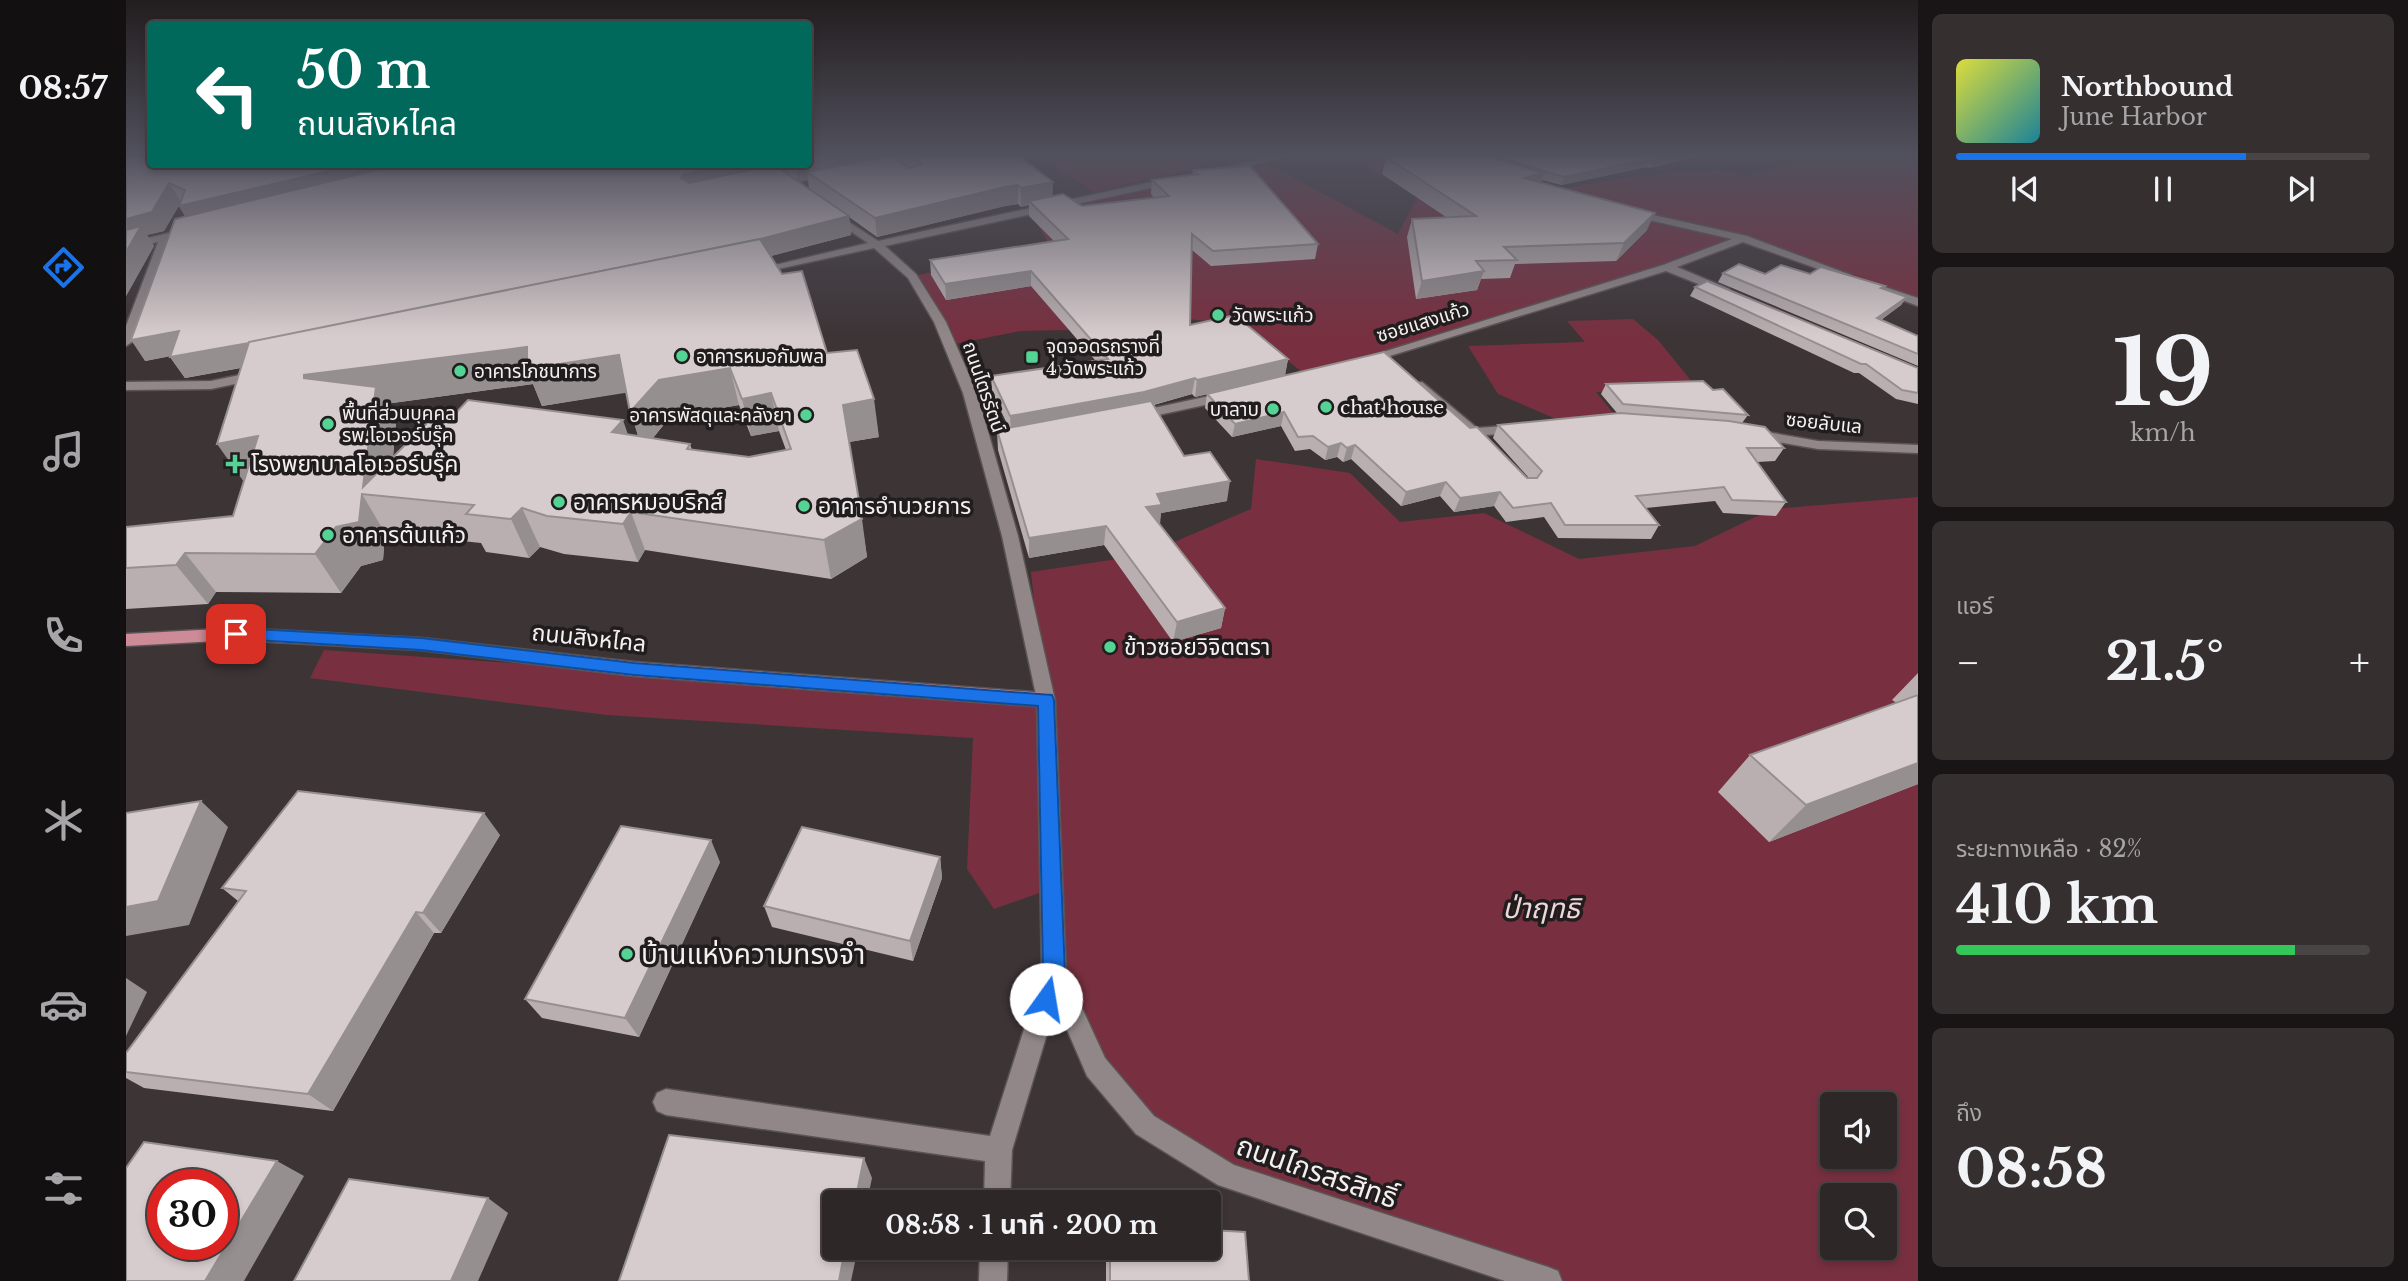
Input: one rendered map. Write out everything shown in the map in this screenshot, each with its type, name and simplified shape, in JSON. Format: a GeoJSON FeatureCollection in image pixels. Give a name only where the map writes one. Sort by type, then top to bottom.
{"type":"FeatureCollection","features":[{"type":"Feature","properties":{"kind":"main road","name":"ถนนสิงหไคล"},"geometry":{"type":"LineString","coordinates":[[126,640],[236,634],[421,644],[634,669],[1046,700]]}},
{"type":"Feature","properties":{"kind":"street","name":"ถนนไตรรัตน์"},"geometry":{"type":"LineString","coordinates":[[835,216],[877,246],[912,276],[940,322],[991,443],[1046,700]]}},
{"type":"Feature","properties":{"kind":"street"},"geometry":{"type":"LineString","coordinates":[[745,273],[1014,216]]}},
{"type":"Feature","properties":{"kind":"street"},"geometry":{"type":"LineString","coordinates":[[1646,216],[1743,238],[1855,279]]}},
{"type":"Feature","properties":{"kind":"street"},"geometry":{"type":"LineString","coordinates":[[126,246],[201,228]]}},
{"type":"Feature","properties":{"kind":"street"},"geometry":{"type":"LineString","coordinates":[[126,342],[165,237]]}},
{"type":"Feature","properties":{"kind":"street","name":"ซอยแสงแก้ว"},"geometry":{"type":"LineString","coordinates":[[1348,365],[1390,359],[1667,267],[1743,238]]}},
{"type":"Feature","properties":{"kind":"street"},"geometry":{"type":"LineString","coordinates":[[1667,267],[1742,299]]}},
{"type":"Feature","properties":{"kind":"street"},"geometry":{"type":"LineString","coordinates":[[1868,284],[1918,302]]}},
{"type":"Feature","properties":{"kind":"street"},"geometry":{"type":"LineString","coordinates":[[126,386],[211,385],[266,374]]}},
{"type":"Feature","properties":{"kind":"street"},"geometry":{"type":"LineString","coordinates":[[1415,380],[1492,450]]}},
{"type":"Feature","properties":{"kind":"street"},"geometry":{"type":"LineString","coordinates":[[1121,419],[1236,394]]}},
{"type":"Feature","properties":{"kind":"street"},"geometry":{"type":"LineString","coordinates":[[1475,432],[1530,428]]}},
{"type":"Feature","properties":{"kind":"street","name":"ซอยลับแล"},"geometry":{"type":"LineString","coordinates":[[1733,430],[1818,445],[1918,449]]}},
{"type":"Feature","properties":{"kind":"street","name":"ถนนไกรสรสิทธิ์"},"geometry":{"type":"LineString","coordinates":[[1046,700],[1054,973],[1096,1067],[1145,1125],[1227,1176],[1548,1281]]}},
{"type":"Feature","properties":{"kind":"street"},"geometry":{"type":"LineString","coordinates":[[997,1190],[999,1150],[1054,973]]}},
{"type":"Feature","properties":{"kind":"street"},"geometry":{"type":"LineString","coordinates":[[666,1102],[999,1150]]}},
{"type":"Feature","properties":{"kind":"street"},"geometry":{"type":"LineString","coordinates":[[993,1281],[994,1260]]}},
{"type":"Feature","properties":{"kind":"green space"},"geometry":{"type":"Polygon","coordinates":[[[1033,216],[1364,216],[1398,234],[1408,216],[1918,216],[1918,301],[1770,244],[1741,239],[1521,312],[1303,373],[1262,339],[1218,322],[1147,315],[1069,330],[1020,331],[950,345],[912,276],[1053,251],[1033,216]]]}},
{"type":"Feature","properties":{"kind":"green space"},"geometry":{"type":"Polygon","coordinates":[[[1633,319],[1658,340],[1697,388],[1596,392],[1614,414],[1556,419],[1498,394],[1468,346],[1585,342],[1567,321],[1633,319]]]}},
{"type":"Feature","properties":{"kind":"green space","name":"ป่าฤทธิ"},"geometry":{"type":"Polygon","coordinates":[[[1256,459],[1350,473],[1400,522],[1484,513],[1579,559],[1695,546],[1772,509],[1918,497],[1918,1281],[1548,1281],[1227,1176],[1145,1125],[1054,973],[1051,889],[994,909],[967,869],[973,738],[607,715],[310,678],[324,650],[1045,700],[1031,572],[1144,555],[1251,509],[1256,459]]]}},
{"type":"Feature","properties":{"kind":"building"},"geometry":{"type":"Polygon","coordinates":[[[188,216],[849,216],[760,239],[170,357],[179,331],[131,340],[175,219],[188,216]]]}},
{"type":"Feature","properties":{"kind":"building"},"geometry":{"type":"Polygon","coordinates":[[[1044,216],[1293,216],[1318,244],[1213,251],[1192,234],[1190,325],[1235,315],[1288,359],[1197,380],[1195,378],[1144,392],[1010,416],[991,376],[1108,359],[1031,271],[945,284],[930,260],[1068,239],[1044,216]]]}},
{"type":"Feature","properties":{"kind":"building"},"geometry":{"type":"Polygon","coordinates":[[[1476,216],[1652,216],[1624,243],[1504,247],[1517,260],[1476,261],[1484,271],[1422,281],[1412,219],[1476,216]]]}},
{"type":"Feature","properties":{"kind":"building"},"geometry":{"type":"Polygon","coordinates":[[[141,226],[126,252],[126,230],[141,226]]]}},
{"type":"Feature","properties":{"kind":"building"},"geometry":{"type":"Polygon","coordinates":[[[760,239],[782,274],[802,271],[827,353],[857,350],[874,399],[843,405],[862,519],[824,540],[631,512],[623,524],[547,516],[522,508],[511,519],[466,514],[474,505],[362,494],[359,522],[336,527],[315,554],[185,553],[176,565],[126,568],[126,527],[233,516],[258,436],[217,444],[249,342],[760,239]],[[527,347],[304,375],[304,378],[376,387],[363,487],[432,418],[451,418],[468,400],[623,420],[612,432],[690,444],[687,449],[749,457],[791,449],[771,393],[742,399],[730,368],[659,380],[630,412],[619,355],[527,369],[527,347]]]}},
{"type":"Feature","properties":{"kind":"building"},"geometry":{"type":"Polygon","coordinates":[[[1739,264],[1765,274],[1781,265],[1810,274],[1821,267],[1885,286],[1881,288],[1907,297],[1877,318],[1918,336],[1918,354],[1723,273],[1739,264]]]}},
{"type":"Feature","properties":{"kind":"building"},"geometry":{"type":"Polygon","coordinates":[[[1707,281],[1918,368],[1918,393],[1902,390],[1866,364],[1695,287],[1707,281]]]}},
{"type":"Feature","properties":{"kind":"building"},"geometry":{"type":"Polygon","coordinates":[[[1384,352],[1470,428],[1477,427],[1527,478],[1537,478],[1542,471],[1498,425],[1620,413],[1729,421],[1765,427],[1784,448],[1747,448],[1786,502],[1732,500],[1724,487],[1636,496],[1659,525],[1565,525],[1551,503],[1513,508],[1500,492],[1460,498],[1446,482],[1406,492],[1355,445],[1347,448],[1341,443],[1328,447],[1313,436],[1298,437],[1284,412],[1235,424],[1207,394],[1384,352]]]}},
{"type":"Feature","properties":{"kind":"building"},"geometry":{"type":"Polygon","coordinates":[[[1703,381],[1713,390],[1723,389],[1748,415],[1623,404],[1606,384],[1703,381]]]}},
{"type":"Feature","properties":{"kind":"building"},"geometry":{"type":"Polygon","coordinates":[[[1151,401],[1184,456],[1210,452],[1230,481],[1157,494],[1162,505],[1146,507],[1225,608],[1177,622],[1106,526],[1029,538],[997,430],[1151,401]]]}},
{"type":"Feature","properties":{"kind":"building"},"geometry":{"type":"Polygon","coordinates":[[[1918,695],[1918,763],[1806,805],[1750,755],[1918,695]]]}},
{"type":"Feature","properties":{"kind":"building"},"geometry":{"type":"Polygon","coordinates":[[[298,791],[484,813],[423,913],[416,912],[308,1094],[126,1072],[126,1053],[246,891],[222,888],[298,791]]]}},
{"type":"Feature","properties":{"kind":"building"},"geometry":{"type":"Polygon","coordinates":[[[201,801],[158,901],[126,907],[126,813],[201,801]]]}},
{"type":"Feature","properties":{"kind":"building"},"geometry":{"type":"Polygon","coordinates":[[[621,826],[711,840],[625,1018],[525,999],[621,826]]]}},
{"type":"Feature","properties":{"kind":"building"},"geometry":{"type":"Polygon","coordinates":[[[802,827],[940,857],[910,941],[764,906],[802,827]]]}},
{"type":"Feature","properties":{"kind":"building"},"geometry":{"type":"Polygon","coordinates":[[[669,1135],[864,1158],[857,1190],[822,1190],[822,1260],[843,1260],[839,1281],[619,1281],[669,1135]]]}},
{"type":"Feature","properties":{"kind":"building"},"geometry":{"type":"Polygon","coordinates":[[[144,1142],[277,1161],[238,1226],[238,1169],[147,1169],[147,1260],[218,1260],[205,1281],[126,1281],[126,1168],[144,1142]]]}},
{"type":"Feature","properties":{"kind":"building"},"geometry":{"type":"Polygon","coordinates":[[[349,1179],[488,1198],[451,1281],[294,1281],[349,1179]]]}},
{"type":"Feature","properties":{"kind":"building"},"geometry":{"type":"Polygon","coordinates":[[[1221,1231],[1245,1232],[1249,1281],[1110,1281],[1110,1260],[1221,1260],[1221,1231]]]}},
{"type":"Feature","properties":{"kind":"place","name":"วัดพระแก้ว"},"geometry":{"type":"Point","coordinates":[1218,315]}},
{"type":"Feature","properties":{"kind":"place","name":"อาคารหมอกัมพล"},"geometry":{"type":"Point","coordinates":[682,356]}},
{"type":"Feature","properties":{"kind":"place","name":"จุดจอดรถรางที่ 4 วัดพระแก้ว"},"geometry":{"type":"Point","coordinates":[1032,357]}},
{"type":"Feature","properties":{"kind":"place","name":"อาคารโภชนาการ"},"geometry":{"type":"Point","coordinates":[460,371]}},
{"type":"Feature","properties":{"kind":"place","name":"chat house"},"geometry":{"type":"Point","coordinates":[1326,407]}},
{"type":"Feature","properties":{"kind":"place","name":"บาลาบ"},"geometry":{"type":"Point","coordinates":[1273,409]}},
{"type":"Feature","properties":{"kind":"place","name":"อาคารพัสดุและคลังยา"},"geometry":{"type":"Point","coordinates":[806,415]}},
{"type":"Feature","properties":{"kind":"place","name":"พื้นที่ส่วนบุคคล รพ.โอเวอร์บรุ๊ค"},"geometry":{"type":"Point","coordinates":[328,424]}},
{"type":"Feature","properties":{"kind":"place","name":"โรงพยาบาลโอเวอร์บรุ๊ค"},"geometry":{"type":"Point","coordinates":[235,464]}},
{"type":"Feature","properties":{"kind":"place","name":"อาคารหมอบริกส์"},"geometry":{"type":"Point","coordinates":[559,502]}},
{"type":"Feature","properties":{"kind":"place","name":"อาคารอำนวยการ"},"geometry":{"type":"Point","coordinates":[804,506]}},
{"type":"Feature","properties":{"kind":"place","name":"อาคารต้นแก้ว"},"geometry":{"type":"Point","coordinates":[328,535]}},
{"type":"Feature","properties":{"kind":"place","name":"ข้าวซอยวิจิตตรา"},"geometry":{"type":"Point","coordinates":[1110,647]}},
{"type":"Feature","properties":{"kind":"place","name":"บ้านแห่งความทรงจำ"},"geometry":{"type":"Point","coordinates":[627,954]}},
{"type":"Feature","properties":{"kind":"route"},"geometry":{"type":"LineString","coordinates":[[236,634],[421,644],[634,669],[1046,700],[1054,973],[1046,999]]}}]}
